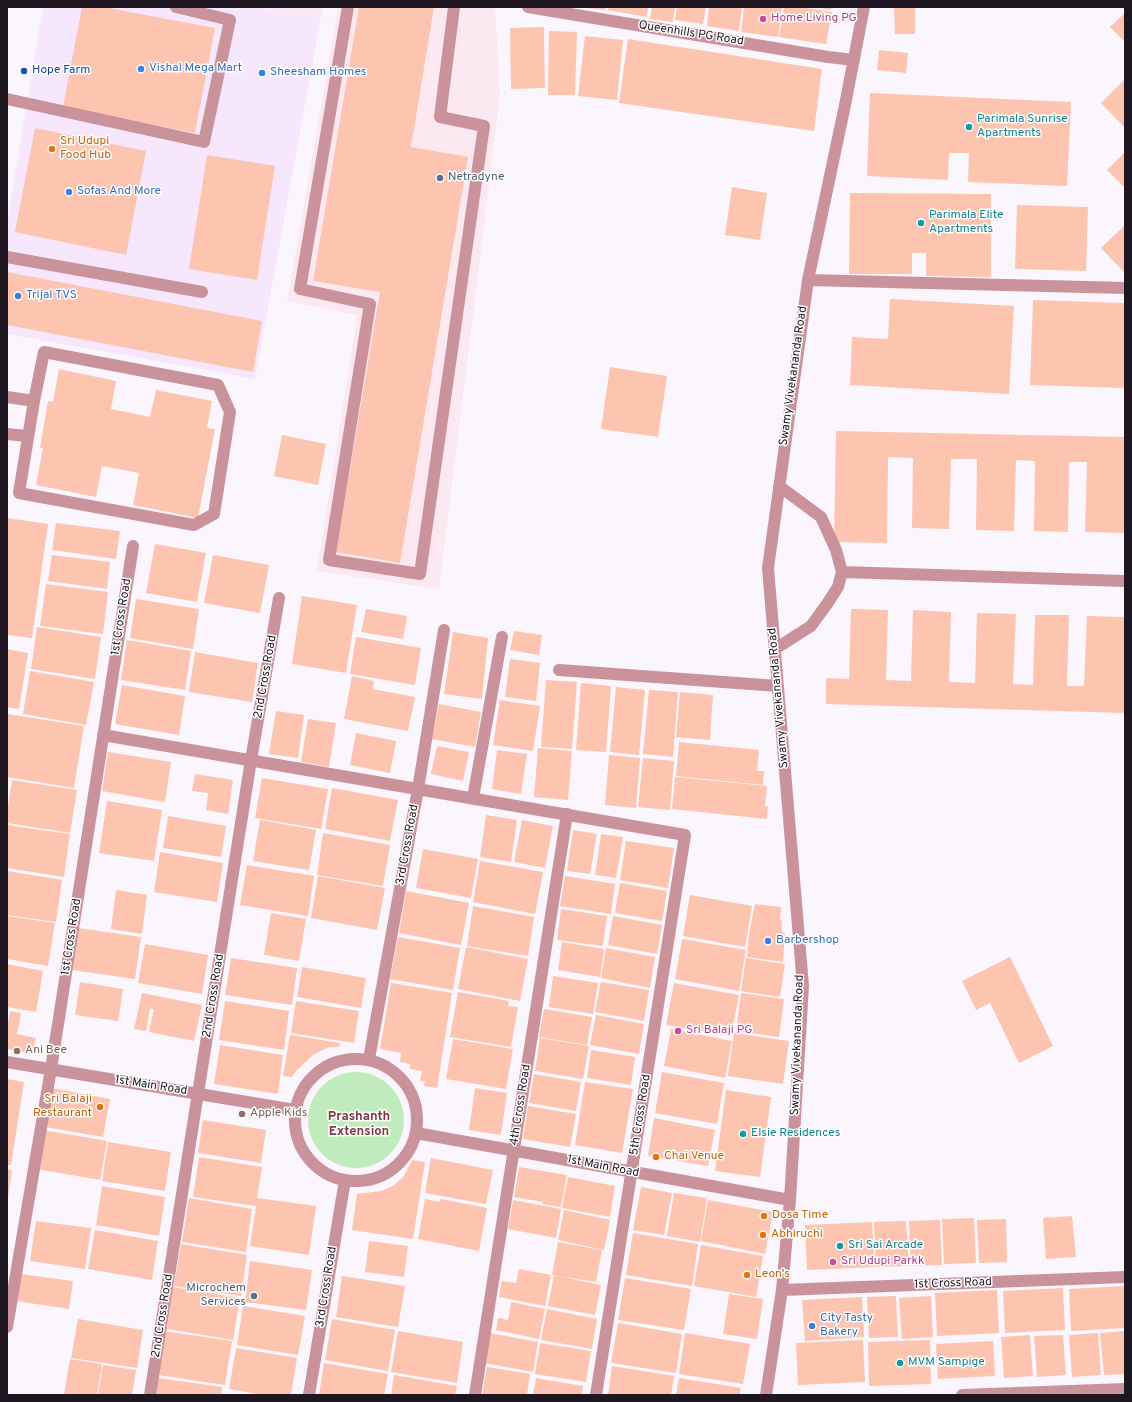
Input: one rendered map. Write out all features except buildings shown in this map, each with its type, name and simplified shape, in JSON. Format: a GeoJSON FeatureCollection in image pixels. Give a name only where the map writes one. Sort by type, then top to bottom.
{"type":"FeatureCollection","features":[{"type":"Feature","properties":{"kind":"street"},"geometry":{"type":"LineString","coordinates":[[7,100],[204,142],[230,20],[176,7]]}},
{"type":"Feature","properties":{"kind":"street"},"geometry":{"type":"LineString","coordinates":[[348,7],[300,289],[370,304],[329,560],[420,574],[484,126],[440,117],[454,7]]}},
{"type":"Feature","properties":{"kind":"street","name":"Queenhills PG Road"},"geometry":{"type":"LineString","coordinates":[[528,7],[821,56],[854,60]]}},
{"type":"Feature","properties":{"kind":"street","name":"Swamy Vivekananda Road"},"geometry":{"type":"LineString","coordinates":[[766,1395],[782,1290],[790,1200],[803,986],[768,568],[808,280],[864,7]]}},
{"type":"Feature","properties":{"kind":"street"},"geometry":{"type":"LineString","coordinates":[[7,257],[202,292]]}},
{"type":"Feature","properties":{"kind":"street"},"geometry":{"type":"LineString","coordinates":[[808,280],[1125,288]]}},
{"type":"Feature","properties":{"kind":"street"},"geometry":{"type":"LineString","coordinates":[[44,352],[218,385],[230,412],[214,514],[194,525],[19,493],[27,436],[44,352]]}},
{"type":"Feature","properties":{"kind":"street"},"geometry":{"type":"LineString","coordinates":[[7,397],[34,401]]}},
{"type":"Feature","properties":{"kind":"street"},"geometry":{"type":"LineString","coordinates":[[7,434],[27,436]]}},
{"type":"Feature","properties":{"kind":"street"},"geometry":{"type":"LineString","coordinates":[[775,649],[811,626],[828,604],[838,587],[842,572],[836,550],[821,517],[779,486]]}},
{"type":"Feature","properties":{"kind":"street","name":"1st Cross Road"},"geometry":{"type":"LineString","coordinates":[[7,1326],[51,1069],[133,546]]}},
{"type":"Feature","properties":{"kind":"street"},"geometry":{"type":"LineString","coordinates":[[842,572],[1125,581]]}},
{"type":"Feature","properties":{"kind":"street","name":"2nd Cross Road"},"geometry":{"type":"LineString","coordinates":[[150,1395],[279,598]]}},
{"type":"Feature","properties":{"kind":"street","name":"3rd Cross Road"},"geometry":{"type":"LineString","coordinates":[[369,1059],[418,789],[444,630]]}},
{"type":"Feature","properties":{"kind":"street"},"geometry":{"type":"LineString","coordinates":[[473,798],[502,637]]}},
{"type":"Feature","properties":{"kind":"street"},"geometry":{"type":"LineString","coordinates":[[559,670],[778,686]]}},
{"type":"Feature","properties":{"kind":"street"},"geometry":{"type":"LineString","coordinates":[[103,736],[567,814]]}},
{"type":"Feature","properties":{"kind":"street","name":"5th Cross Road"},"geometry":{"type":"LineString","coordinates":[[567,814],[685,835],[596,1395]]}},
{"type":"Feature","properties":{"kind":"street","name":"4th Cross Road"},"geometry":{"type":"LineString","coordinates":[[475,1395],[567,814]]}},
{"type":"Feature","properties":{"kind":"street"},"geometry":{"type":"LineString","coordinates":[[348,1059],[369,1059],[396,1074],[410,1090],[417,1114],[416,1133],[410,1148],[402,1160],[390,1171],[374,1179],[356,1182],[345,1180],[336,1178],[322,1171],[307,1157],[296,1135],[295,1110],[305,1085],[323,1067],[348,1059]]}},
{"type":"Feature","properties":{"kind":"street","name":"1st Main Road"},"geometry":{"type":"LineString","coordinates":[[7,1062],[295,1110]]}},
{"type":"Feature","properties":{"kind":"street","name":"1st Main Road"},"geometry":{"type":"LineString","coordinates":[[416,1133],[790,1200]]}},
{"type":"Feature","properties":{"kind":"street","name":"3rd Cross Road"},"geometry":{"type":"LineString","coordinates":[[309,1395],[345,1180]]}},
{"type":"Feature","properties":{"kind":"street","name":"1st Cross Road"},"geometry":{"type":"LineString","coordinates":[[782,1290],[1125,1277]]}},
{"type":"Feature","properties":{"kind":"street"},"geometry":{"type":"LineString","coordinates":[[962,1395],[1125,1390]]}},
{"type":"Feature","properties":{"kind":"shaded area"},"geometry":{"type":"Polygon","coordinates":[[[43,7],[253,7],[321,17],[255,379],[7,334],[7,222],[43,7]]]}},
{"type":"Feature","properties":{"kind":"shaded area"},"geometry":{"type":"Polygon","coordinates":[[[257,7],[323,7],[321,17],[257,7]]]}},
{"type":"Feature","properties":{"kind":"shaded area"},"geometry":{"type":"Polygon","coordinates":[[[338,7],[495,7],[500,95],[439,589],[317,571],[357,315],[287,301],[338,7]]]}},
{"type":"Feature","properties":{"kind":"green space"},"geometry":{"type":"Polygon","coordinates":[[[356,1072],[374,1076],[383,1080],[390,1086],[396,1093],[400,1102],[404,1120],[400,1138],[396,1147],[390,1154],[383,1160],[374,1164],[356,1168],[338,1164],[329,1160],[322,1154],[316,1147],[312,1138],[308,1120],[312,1102],[316,1093],[322,1086],[329,1080],[338,1076],[356,1072]]]}},
{"type":"Feature","properties":{"kind":"place","name":"Home Living PG"},"geometry":{"type":"Point","coordinates":[763,19]}},
{"type":"Feature","properties":{"kind":"place","name":"Vishal Mega Mart"},"geometry":{"type":"Point","coordinates":[141,69]}},
{"type":"Feature","properties":{"kind":"place","name":"Hope Farm"},"geometry":{"type":"Point","coordinates":[24,71]}},
{"type":"Feature","properties":{"kind":"place","name":"Sheesham Homes"},"geometry":{"type":"Point","coordinates":[262,73]}},
{"type":"Feature","properties":{"kind":"place","name":"Parimala Sunrise Apartments"},"geometry":{"type":"Point","coordinates":[969,127]}},
{"type":"Feature","properties":{"kind":"place","name":"Sri Udupi Food Hub"},"geometry":{"type":"Point","coordinates":[52,149]}},
{"type":"Feature","properties":{"kind":"place","name":"Netradyne"},"geometry":{"type":"Point","coordinates":[440,178]}},
{"type":"Feature","properties":{"kind":"place","name":"Sofas And More"},"geometry":{"type":"Point","coordinates":[69,192]}},
{"type":"Feature","properties":{"kind":"place","name":"Parimala Elite Apartments"},"geometry":{"type":"Point","coordinates":[921,223]}},
{"type":"Feature","properties":{"kind":"place","name":"Trijal TVS"},"geometry":{"type":"Point","coordinates":[18,296]}},
{"type":"Feature","properties":{"kind":"place","name":"Barbershop"},"geometry":{"type":"Point","coordinates":[768,941]}},
{"type":"Feature","properties":{"kind":"place","name":"Sri Balaji PG"},"geometry":{"type":"Point","coordinates":[678,1031]}},
{"type":"Feature","properties":{"kind":"place","name":"Ani Bee"},"geometry":{"type":"Point","coordinates":[17,1051]}},
{"type":"Feature","properties":{"kind":"place","name":"Sri Balaji Restaurant"},"geometry":{"type":"Point","coordinates":[100,1107]}},
{"type":"Feature","properties":{"kind":"place","name":"Apple Kids"},"geometry":{"type":"Point","coordinates":[242,1114]}},
{"type":"Feature","properties":{"kind":"place","name":"Elsie Residences"},"geometry":{"type":"Point","coordinates":[743,1134]}},
{"type":"Feature","properties":{"kind":"place","name":"Chai Venue"},"geometry":{"type":"Point","coordinates":[656,1157]}},
{"type":"Feature","properties":{"kind":"place","name":"Dosa Time"},"geometry":{"type":"Point","coordinates":[764,1216]}},
{"type":"Feature","properties":{"kind":"place","name":"Abhiruchi"},"geometry":{"type":"Point","coordinates":[763,1235]}},
{"type":"Feature","properties":{"kind":"place","name":"Sri Sai Arcade"},"geometry":{"type":"Point","coordinates":[840,1246]}},
{"type":"Feature","properties":{"kind":"place","name":"Sri Udupi Parkk"},"geometry":{"type":"Point","coordinates":[833,1262]}},
{"type":"Feature","properties":{"kind":"place","name":"Leon's"},"geometry":{"type":"Point","coordinates":[747,1275]}},
{"type":"Feature","properties":{"kind":"place","name":"Microchem Services"},"geometry":{"type":"Point","coordinates":[254,1296]}},
{"type":"Feature","properties":{"kind":"place","name":"City Tasty Bakery"},"geometry":{"type":"Point","coordinates":[812,1326]}},
{"type":"Feature","properties":{"kind":"place","name":"MVM Sampige"},"geometry":{"type":"Point","coordinates":[900,1363]}},
{"type":"Feature","properties":{"kind":"district","name":"Prashanth Extension"},"geometry":{"type":"Point","coordinates":[359,1124]}}]}
